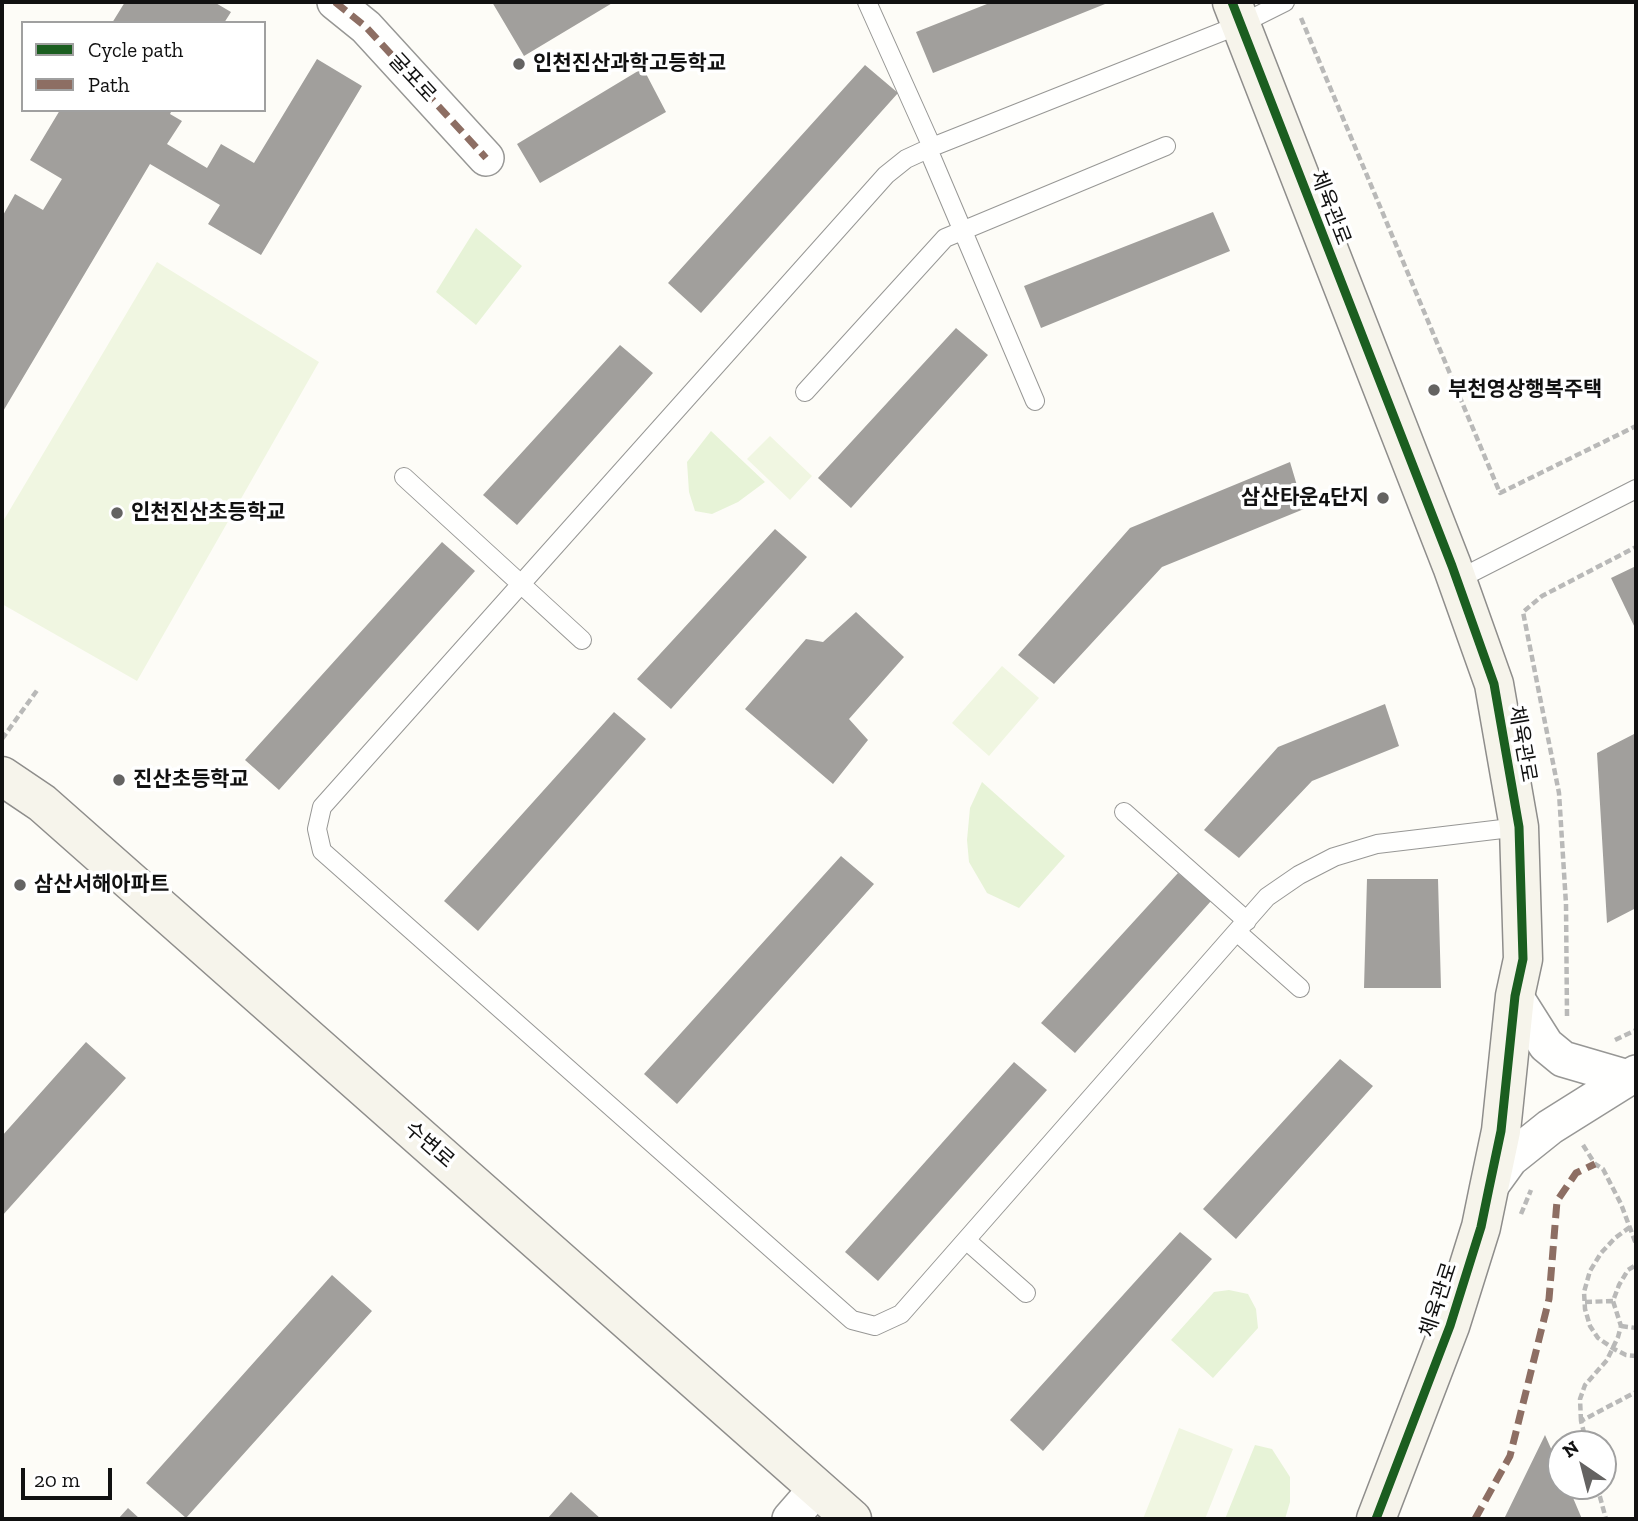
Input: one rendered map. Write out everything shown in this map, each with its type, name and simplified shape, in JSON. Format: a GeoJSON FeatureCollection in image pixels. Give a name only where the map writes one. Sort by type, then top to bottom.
{"type":"FeatureCollection","features":[{"type":"Feature","properties":{"kind":"street","name":"굴포로"},"geometry":{"type":"LineString","coordinates":[[335,2],[366,27],[486,158]]}},
{"type":"Feature","properties":{"kind":"street","name":"체육관로"},"geometry":{"type":"LineString","coordinates":[[1236,13],[1457,580],[1494,684],[1519,827],[1523,959],[1515,996],[1501,1131],[1481,1227],[1450,1326],[1376,1519]]}},
{"type":"Feature","properties":{"kind":"street","name":"수변로"},"geometry":{"type":"LineString","coordinates":[[2,776],[52,812],[852,1519]]}},
{"type":"Feature","properties":{"kind":"street"},"geometry":{"type":"LineString","coordinates":[[1515,996],[1546,1045],[1563,1059],[1632,1075]]}},
{"type":"Feature","properties":{"kind":"street"},"geometry":{"type":"LineString","coordinates":[[1489,1188],[1510,1159],[1550,1127],[1632,1075]]}},
{"type":"Feature","properties":{"kind":"street"},"geometry":{"type":"LineString","coordinates":[[790,1519],[817,1488]]}},
{"type":"Feature","properties":{"kind":"lane"},"geometry":{"type":"LineString","coordinates":[[867,2],[1035,401]]}},
{"type":"Feature","properties":{"kind":"lane"},"geometry":{"type":"LineString","coordinates":[[1285,2],[1236,13],[906,159],[886,175],[323,807],[317,829],[322,851],[852,1320],[875,1326],[901,1314],[1267,897],[1299,875],[1334,857],[1377,844],[1519,827]]}},
{"type":"Feature","properties":{"kind":"lane"},"geometry":{"type":"LineString","coordinates":[[805,392],[945,238],[1166,146]]}},
{"type":"Feature","properties":{"kind":"lane"},"geometry":{"type":"LineString","coordinates":[[404,477],[583,640]]}},
{"type":"Feature","properties":{"kind":"lane"},"geometry":{"type":"LineString","coordinates":[[1457,580],[1636,489]]}},
{"type":"Feature","properties":{"kind":"lane"},"geometry":{"type":"LineString","coordinates":[[1124,812],[1242,927],[1300,988]]}},
{"type":"Feature","properties":{"kind":"lane"},"geometry":{"type":"LineString","coordinates":[[966,1240],[1026,1293]]}},
{"type":"Feature","properties":{"kind":"path"},"geometry":{"type":"LineString","coordinates":[[1300,14],[1500,493],[1636,426]]}},
{"type":"Feature","properties":{"kind":"path"},"geometry":{"type":"LineString","coordinates":[[1542,596],[1636,547]]}},
{"type":"Feature","properties":{"kind":"path"},"geometry":{"type":"LineString","coordinates":[[2,739],[38,689]]}},
{"type":"Feature","properties":{"kind":"path"},"geometry":{"type":"LineString","coordinates":[[1571,1148],[1589,1136]]}},
{"type":"Feature","properties":{"kind":"path"},"geometry":{"type":"LineString","coordinates":[[1581,1142],[1595,1164],[1603,1169],[1636,1244]]}},
{"type":"Feature","properties":{"kind":"path"},"geometry":{"type":"LineString","coordinates":[[1521,1215],[1533,1184]]}},
{"type":"Feature","properties":{"kind":"path"},"geometry":{"type":"LineString","coordinates":[[1630,1227],[1601,1253],[1590,1271],[1584,1292],[1590,1326],[1598,1338],[1614,1349],[1636,1356]]}},
{"type":"Feature","properties":{"kind":"path"},"geometry":{"type":"LineString","coordinates":[[1583,1430],[1580,1399],[1585,1385],[1614,1349],[1621,1326],[1614,1301],[1628,1270],[1636,1265]]}},
{"type":"Feature","properties":{"kind":"path"},"geometry":{"type":"LineString","coordinates":[[1585,1302],[1614,1301]]}},
{"type":"Feature","properties":{"kind":"path"},"geometry":{"type":"LineString","coordinates":[[1621,1326],[1636,1328]]}},
{"type":"Feature","properties":{"kind":"path"},"geometry":{"type":"LineString","coordinates":[[1581,1421],[1636,1392]]}},
{"type":"Feature","properties":{"kind":"path"},"geometry":{"type":"LineString","coordinates":[[1601,1500],[1606,1519]]}},
{"type":"Feature","properties":{"kind":"green space"},"geometry":{"type":"Polygon","coordinates":[[[476,228],[522,266],[476,325],[436,292],[476,228]]]}},
{"type":"Feature","properties":{"kind":"green space"},"geometry":{"type":"Polygon","coordinates":[[[157,262],[319,362],[137,681],[2,604],[2,523],[157,262]]]}},
{"type":"Feature","properties":{"kind":"green space"},"geometry":{"type":"Polygon","coordinates":[[[711,431],[765,482],[738,502],[712,514],[695,511],[689,492],[687,462],[711,431]]]}},
{"type":"Feature","properties":{"kind":"green space"},"geometry":{"type":"Polygon","coordinates":[[[770,436],[812,476],[790,500],[747,459],[770,436]]]}},
{"type":"Feature","properties":{"kind":"green space"},"geometry":{"type":"Polygon","coordinates":[[[1002,666],[1039,698],[989,756],[952,723],[1002,666]]]}},
{"type":"Feature","properties":{"kind":"green space"},"geometry":{"type":"Polygon","coordinates":[[[982,782],[1065,856],[1019,908],[987,893],[969,862],[967,840],[970,808],[982,782]]]}},
{"type":"Feature","properties":{"kind":"green space"},"geometry":{"type":"Polygon","coordinates":[[[1229,1290],[1248,1294],[1256,1309],[1258,1328],[1213,1378],[1171,1340],[1214,1292],[1229,1290]]]}},
{"type":"Feature","properties":{"kind":"green space"},"geometry":{"type":"Polygon","coordinates":[[[1179,1428],[1233,1449],[1205,1519],[1143,1519],[1179,1428]]]}},
{"type":"Feature","properties":{"kind":"green space"},"geometry":{"type":"Polygon","coordinates":[[[1255,1445],[1272,1449],[1290,1477],[1290,1502],[1285,1519],[1225,1519],[1255,1445]]]}},
{"type":"Feature","properties":{"kind":"building"},"geometry":{"type":"Polygon","coordinates":[[[125,2],[214,2],[231,12],[225,21],[113,21],[125,2]]]}},
{"type":"Feature","properties":{"kind":"building"},"geometry":{"type":"Polygon","coordinates":[[[492,2],[614,2],[524,56],[492,2]]]}},
{"type":"Feature","properties":{"kind":"building"},"geometry":{"type":"Polygon","coordinates":[[[992,2],[1110,2],[933,73],[916,32],[992,2]]]}},
{"type":"Feature","properties":{"kind":"building"},"geometry":{"type":"Polygon","coordinates":[[[317,59],[362,86],[261,255],[208,224],[220,205],[150,164],[2,413],[2,217],[15,194],[43,210],[62,179],[30,160],[59,112],[171,112],[170,114],[182,121],[167,144],[207,168],[221,144],[254,163],[317,59]]]}},
{"type":"Feature","properties":{"kind":"building"},"geometry":{"type":"Polygon","coordinates":[[[865,65],[898,93],[701,313],[668,283],[865,65]]]}},
{"type":"Feature","properties":{"kind":"building"},"geometry":{"type":"Polygon","coordinates":[[[643,68],[666,112],[540,183],[517,144],[643,68]]]}},
{"type":"Feature","properties":{"kind":"building"},"geometry":{"type":"Polygon","coordinates":[[[1213,212],[1230,251],[1041,328],[1024,286],[1213,212]]]}},
{"type":"Feature","properties":{"kind":"building"},"geometry":{"type":"Polygon","coordinates":[[[956,328],[988,355],[851,508],[818,478],[956,328]]]}},
{"type":"Feature","properties":{"kind":"building"},"geometry":{"type":"Polygon","coordinates":[[[620,345],[653,373],[517,525],[483,495],[620,345]]]}},
{"type":"Feature","properties":{"kind":"building"},"geometry":{"type":"Polygon","coordinates":[[[1290,462],[1304,509],[1162,567],[1054,684],[1018,655],[1130,528],[1290,462]]]}},
{"type":"Feature","properties":{"kind":"building"},"geometry":{"type":"Polygon","coordinates":[[[775,529],[807,557],[671,709],[637,679],[775,529]]]}},
{"type":"Feature","properties":{"kind":"building"},"geometry":{"type":"Polygon","coordinates":[[[442,542],[475,571],[279,790],[245,760],[442,542]]]}},
{"type":"Feature","properties":{"kind":"building"},"geometry":{"type":"Polygon","coordinates":[[[1636,566],[1636,630],[1611,578],[1636,566]]]}},
{"type":"Feature","properties":{"kind":"building"},"geometry":{"type":"Polygon","coordinates":[[[856,612],[904,657],[849,719],[868,740],[833,784],[745,709],[806,639],[823,642],[856,612]]]}},
{"type":"Feature","properties":{"kind":"building"},"geometry":{"type":"Polygon","coordinates":[[[1385,704],[1399,746],[1312,781],[1239,858],[1204,830],[1278,747],[1385,704]]]}},
{"type":"Feature","properties":{"kind":"building"},"geometry":{"type":"Polygon","coordinates":[[[614,712],[646,739],[478,931],[444,901],[614,712]]]}},
{"type":"Feature","properties":{"kind":"building"},"geometry":{"type":"Polygon","coordinates":[[[1636,733],[1636,908],[1607,923],[1597,753],[1636,733]]]}},
{"type":"Feature","properties":{"kind":"building"},"geometry":{"type":"Polygon","coordinates":[[[841,856],[874,884],[677,1104],[644,1074],[841,856]]]}},
{"type":"Feature","properties":{"kind":"building"},"geometry":{"type":"Polygon","coordinates":[[[1178,873],[1211,901],[1075,1053],[1041,1023],[1178,873]]]}},
{"type":"Feature","properties":{"kind":"building"},"geometry":{"type":"Polygon","coordinates":[[[1367,879],[1438,879],[1441,988],[1364,988],[1367,879]]]}},
{"type":"Feature","properties":{"kind":"building"},"geometry":{"type":"Polygon","coordinates":[[[86,1042],[126,1078],[2,1216],[2,1136],[86,1042]]]}},
{"type":"Feature","properties":{"kind":"building"},"geometry":{"type":"Polygon","coordinates":[[[1340,1059],[1373,1086],[1236,1239],[1203,1209],[1340,1059]]]}},
{"type":"Feature","properties":{"kind":"building"},"geometry":{"type":"Polygon","coordinates":[[[1014,1062],[1047,1090],[878,1281],[845,1252],[1014,1062]]]}},
{"type":"Feature","properties":{"kind":"building"},"geometry":{"type":"Polygon","coordinates":[[[1180,1232],[1212,1259],[1043,1451],[1010,1420],[1180,1232]]]}},
{"type":"Feature","properties":{"kind":"building"},"geometry":{"type":"Polygon","coordinates":[[[332,1275],[372,1311],[186,1518],[146,1483],[332,1275]]]}},
{"type":"Feature","properties":{"kind":"building"},"geometry":{"type":"Polygon","coordinates":[[[1545,1435],[1547,1500],[1574,1500],[1582,1519],[1504,1519],[1545,1435]]]}},
{"type":"Feature","properties":{"kind":"building"},"geometry":{"type":"Polygon","coordinates":[[[571,1492],[601,1519],[547,1519],[571,1492]]]}},
{"type":"Feature","properties":{"kind":"building"},"geometry":{"type":"Polygon","coordinates":[[[128,1508],[140,1519],[118,1519],[128,1508]]]}},
{"type":"Feature","properties":{"kind":"marked path"},"geometry":{"type":"LineString","coordinates":[[335,2],[366,27],[486,158]]}},
{"type":"Feature","properties":{"kind":"marked path"},"geometry":{"type":"LineString","coordinates":[[1475,1519],[1510,1456],[1549,1299],[1557,1201],[1576,1173],[1595,1164]]}},
{"type":"Feature","properties":{"kind":"cycle path"},"geometry":{"type":"LineString","coordinates":[[1232,2],[1452,566],[1494,684],[1519,827],[1523,959],[1515,996],[1501,1131],[1481,1227],[1450,1326],[1376,1519]]}},
{"type":"Feature","properties":{"kind":"place","name":"인천진산과학고등학교"},"geometry":{"type":"Point","coordinates":[519,64]}},
{"type":"Feature","properties":{"kind":"place","name":"부천영상행복주택"},"geometry":{"type":"Point","coordinates":[1434,390]}},
{"type":"Feature","properties":{"kind":"place","name":"삼산타운4단지"},"geometry":{"type":"Point","coordinates":[1383,498]}},
{"type":"Feature","properties":{"kind":"place","name":"인천진산초등학교"},"geometry":{"type":"Point","coordinates":[117,513]}},
{"type":"Feature","properties":{"kind":"place","name":"진산초등학교"},"geometry":{"type":"Point","coordinates":[119,780]}},
{"type":"Feature","properties":{"kind":"place","name":"삼산서해아파트"},"geometry":{"type":"Point","coordinates":[20,885]}}]}
